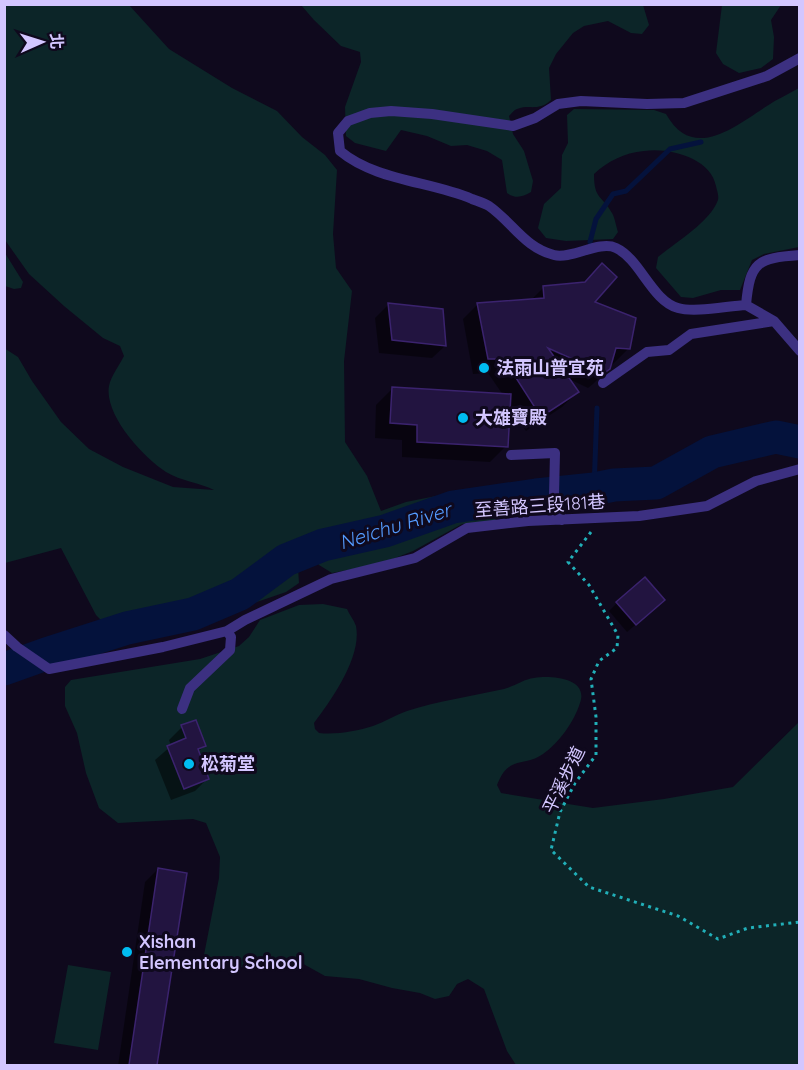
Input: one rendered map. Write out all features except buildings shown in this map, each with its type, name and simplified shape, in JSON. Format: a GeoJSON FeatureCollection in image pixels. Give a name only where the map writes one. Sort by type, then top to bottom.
{"type":"FeatureCollection","features":[{"type":"Feature","properties":{"kind":"lane"},"geometry":{"type":"LineString","coordinates":[[800,58],[766,76],[684,103],[581,101],[558,104],[535,118],[513,126],[432,114],[391,111],[370,113],[348,121],[338,133],[340,151],[352,160],[381,172],[456,192],[489,206],[524,241],[556,256],[602,247],[615,247],[625,255],[667,303],[677,308],[746,305],[774,321],[800,351]]}},
{"type":"Feature","properties":{"kind":"lane"},"geometry":{"type":"LineString","coordinates":[[746,305],[748,280],[756,265],[777,256],[800,255]]}},
{"type":"Feature","properties":{"kind":"lane"},"geometry":{"type":"LineString","coordinates":[[603,383],[647,352],[669,350],[691,334],[774,321]]}},
{"type":"Feature","properties":{"kind":"lane"},"geometry":{"type":"LineString","coordinates":[[511,455],[555,453],[554,495],[562,520]]}},
{"type":"Feature","properties":{"kind":"lane","name":"至善路三段181巷"},"geometry":{"type":"LineString","coordinates":[[4,635],[49,669],[163,647],[227,631],[331,579],[415,558],[467,528],[528,521],[639,516],[707,506],[756,481],[800,469]]}},
{"type":"Feature","properties":{"kind":"lane"},"geometry":{"type":"LineString","coordinates":[[182,709],[190,688],[230,650],[231,637],[227,631]]}},
{"type":"Feature","properties":{"kind":"path","name":"平溪步道"},"geometry":{"type":"LineString","coordinates":[[601,518],[568,562],[589,585],[618,635],[617,648],[599,661],[591,679],[596,717],[596,755],[575,783],[560,812],[551,850],[589,887],[678,916],[718,939],[748,928],[800,922]]}},
{"type":"Feature","properties":{"kind":"green space"},"geometry":{"type":"Polygon","coordinates":[[[5,5],[129,5],[169,49],[232,88],[277,111],[302,137],[325,155],[337,170],[333,234],[336,268],[352,291],[344,361],[345,442],[367,476],[381,511],[406,502],[441,495],[513,493],[512,504],[505,516],[493,521],[462,524],[413,551],[380,564],[332,573],[319,565],[308,543],[299,540],[291,542],[298,568],[299,583],[286,592],[190,625],[131,635],[108,627],[96,615],[61,548],[5,563],[4,348],[18,357],[61,422],[89,449],[123,467],[173,487],[214,490],[166,472],[137,446],[119,422],[109,397],[110,382],[124,356],[120,346],[103,338],[29,274],[5,240],[5,5]]]}},
{"type":"Feature","properties":{"kind":"green space"},"geometry":{"type":"Polygon","coordinates":[[[301,5],[643,5],[649,25],[642,34],[631,33],[608,21],[584,26],[573,33],[556,54],[549,68],[551,100],[542,106],[517,109],[509,116],[513,134],[524,151],[533,181],[531,192],[516,197],[507,193],[502,160],[487,151],[467,145],[451,146],[427,136],[401,130],[386,151],[355,143],[346,136],[345,107],[361,62],[360,52],[341,46],[301,5]]]}},
{"type":"Feature","properties":{"kind":"green space"},"geometry":{"type":"Polygon","coordinates":[[[722,5],[781,5],[771,20],[774,37],[773,59],[761,68],[739,73],[723,64],[716,53],[722,5]]]}},
{"type":"Feature","properties":{"kind":"green space"},"geometry":{"type":"Polygon","coordinates":[[[799,88],[799,247],[764,254],[752,260],[740,290],[721,290],[693,298],[681,297],[656,268],[658,257],[700,224],[718,200],[712,176],[706,168],[688,156],[665,151],[644,151],[623,156],[605,165],[594,174],[595,189],[615,220],[618,232],[613,239],[566,241],[546,238],[538,228],[544,204],[561,188],[562,155],[568,143],[567,115],[574,109],[654,110],[666,114],[677,128],[689,136],[701,138],[728,130],[799,88]]]}},
{"type":"Feature","properties":{"kind":"green space"},"geometry":{"type":"Polygon","coordinates":[[[5,253],[23,282],[21,288],[14,289],[5,286],[5,253]]]}},
{"type":"Feature","properties":{"kind":"green space"},"geometry":{"type":"Polygon","coordinates":[[[323,604],[347,609],[356,626],[357,638],[344,677],[314,723],[319,733],[339,733],[367,728],[407,711],[504,689],[541,677],[567,680],[579,688],[580,703],[565,732],[543,754],[506,769],[497,785],[501,793],[593,808],[733,787],[799,722],[799,1065],[516,1065],[507,1051],[484,989],[468,979],[457,984],[449,996],[435,999],[420,993],[359,979],[325,976],[298,961],[255,967],[210,968],[203,960],[219,878],[220,857],[206,823],[193,819],[118,823],[99,808],[86,773],[77,733],[65,706],[65,687],[71,680],[200,659],[239,646],[249,637],[260,620],[299,605],[323,604]]]}},
{"type":"Feature","properties":{"kind":"green space"},"geometry":{"type":"Polygon","coordinates":[[[68,965],[111,972],[98,1050],[54,1043],[68,965]]]}},
{"type":"Feature","properties":{"kind":"waterway"},"geometry":{"type":"LineString","coordinates":[[590,242],[596,219],[613,194],[626,191],[670,149],[701,142]]}},
{"type":"Feature","properties":{"kind":"waterway"},"geometry":{"type":"LineString","coordinates":[[594,489],[597,408]]}},
{"type":"Feature","properties":{"kind":"waterway","name":"Neichu River"},"geometry":{"type":"LineString","coordinates":[[4,669],[127,628],[193,614],[240,594],[286,560],[323,545],[385,531],[453,507],[614,485],[656,483],[712,452],[776,437],[800,442]]}},
{"type":"Feature","properties":{"kind":"place","name":"法雨山普宜苑"},"geometry":{"type":"Point","coordinates":[484,368]}},
{"type":"Feature","properties":{"kind":"place","name":"大雄寶殿"},"geometry":{"type":"Point","coordinates":[463,418]}},
{"type":"Feature","properties":{"kind":"place","name":"松菊堂"},"geometry":{"type":"Point","coordinates":[189,764]}},
{"type":"Feature","properties":{"kind":"place","name":"Xishan Elementary School"},"geometry":{"type":"Point","coordinates":[127,952]}}]}
